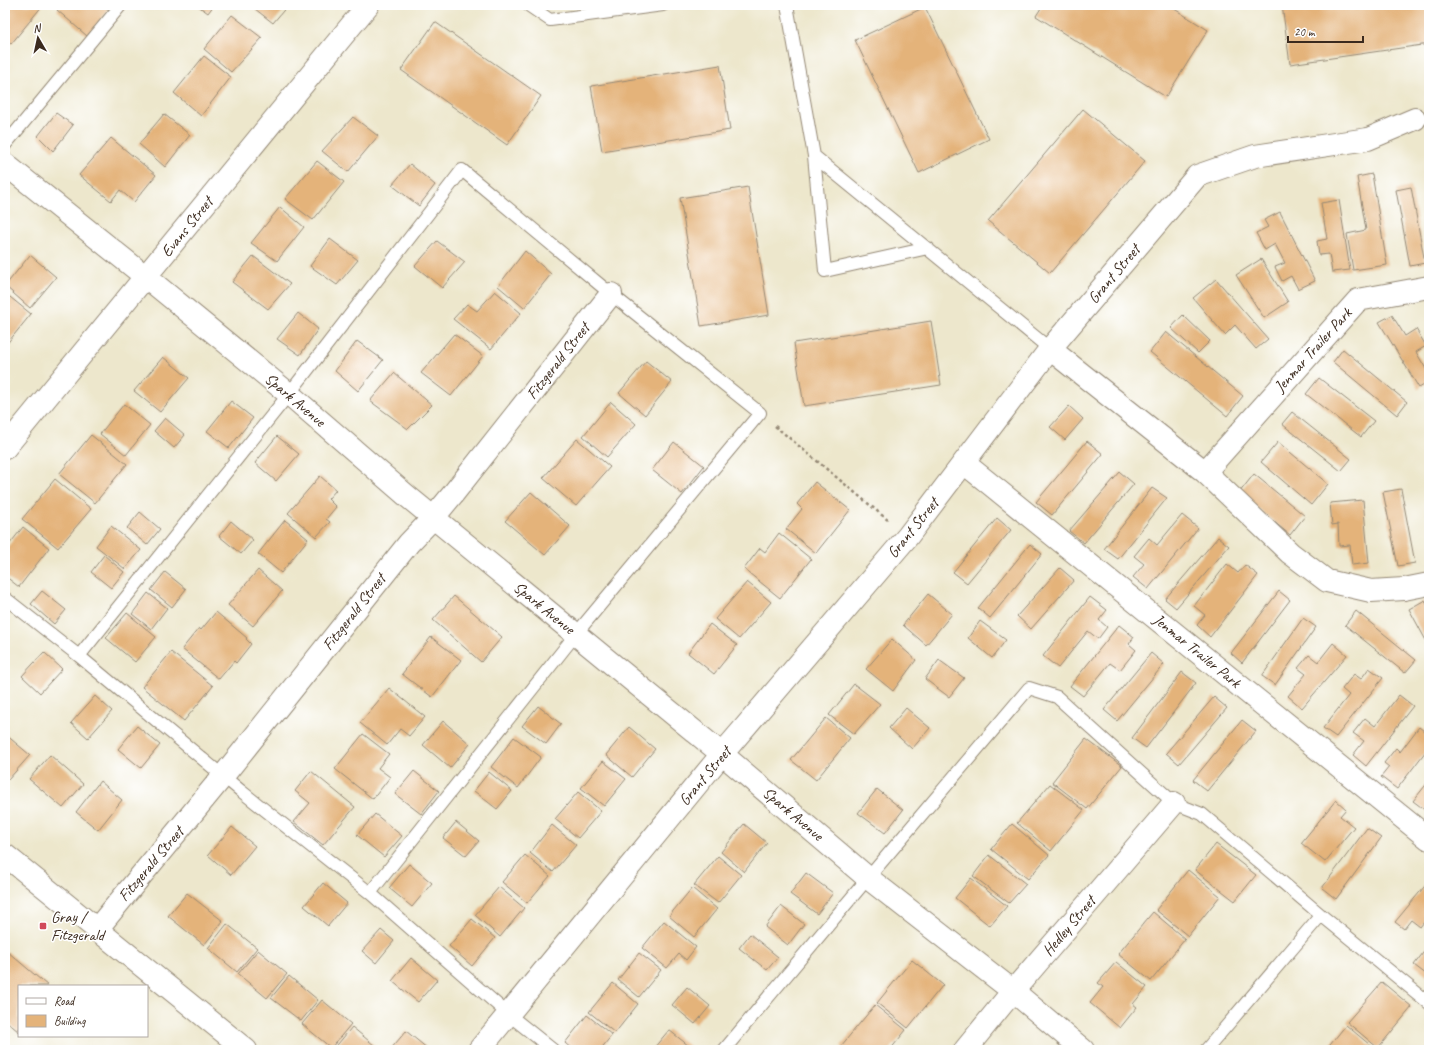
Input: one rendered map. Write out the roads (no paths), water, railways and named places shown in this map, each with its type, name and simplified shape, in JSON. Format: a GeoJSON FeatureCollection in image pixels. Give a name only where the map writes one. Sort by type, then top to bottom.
{"type":"FeatureCollection","features":[{"type":"Feature","properties":{"kind":"street","name":"Evans Street"},"geometry":{"type":"LineString","coordinates":[[5,448],[368,5]]}},
{"type":"Feature","properties":{"kind":"street","name":"Grant Street"},"geometry":{"type":"LineString","coordinates":[[479,1050],[722,754],[908,536],[1050,349],[1197,176],[1255,156],[1368,139],[1415,119]]}},
{"type":"Feature","properties":{"kind":"street","name":"Spark Avenue"},"geometry":{"type":"LineString","coordinates":[[5,164],[289,394],[407,496],[722,754],[868,878],[1013,991],[1083,1050]]}},
{"type":"Feature","properties":{"kind":"street","name":"Jenmar Trailer Park"},"geometry":{"type":"LineString","coordinates":[[1205,472],[1358,300],[1429,287]]}},
{"type":"Feature","properties":{"kind":"street","name":"Fitzgerald Street"},"geometry":{"type":"LineString","coordinates":[[97,929],[223,776],[408,543],[434,517],[611,294]]}},
{"type":"Feature","properties":{"kind":"street"},"geometry":{"type":"LineString","coordinates":[[1050,349],[1205,472],[1290,553],[1327,581],[1371,591],[1404,589],[1429,584]]}},
{"type":"Feature","properties":{"kind":"street","name":"Jenmar Trailer Park"},"geometry":{"type":"LineString","coordinates":[[964,463],[1429,839]]}},
{"type":"Feature","properties":{"kind":"street","name":"Hedley Street"},"geometry":{"type":"LineString","coordinates":[[965,1050],[1013,991],[1174,803]]}},
{"type":"Feature","properties":{"kind":"street"},"geometry":{"type":"LineString","coordinates":[[5,855],[246,1050]]}},
{"type":"Feature","properties":{"kind":"lane"},"geometry":{"type":"LineString","coordinates":[[5,145],[121,5]]}},
{"type":"Feature","properties":{"kind":"lane"},"geometry":{"type":"LineString","coordinates":[[528,5],[550,20],[663,5]]}},
{"type":"Feature","properties":{"kind":"lane"},"geometry":{"type":"LineString","coordinates":[[787,5],[814,156],[825,271],[928,248]]}},
{"type":"Feature","properties":{"kind":"lane"},"geometry":{"type":"LineString","coordinates":[[814,156],[1050,349]]}},
{"type":"Feature","properties":{"kind":"lane"},"geometry":{"type":"LineString","coordinates":[[79,656],[289,394],[462,170],[611,294],[760,413],[576,634],[370,893]]}},
{"type":"Feature","properties":{"kind":"lane"},"geometry":{"type":"LineString","coordinates":[[5,598],[79,656],[223,776],[370,893],[508,1014],[553,1050]]}},
{"type":"Feature","properties":{"kind":"lane"},"geometry":{"type":"LineString","coordinates":[[724,1050],[1029,688],[1057,697],[1174,803],[1202,814],[1321,915],[1429,1003]]}},
{"type":"Feature","properties":{"kind":"lane"},"geometry":{"type":"LineString","coordinates":[[1206,1050],[1321,915]]}},
{"type":"Feature","properties":{"kind":"place","name":"Gray / Fitzgerald"},"geometry":{"type":"Point","coordinates":[43,926]}}]}
